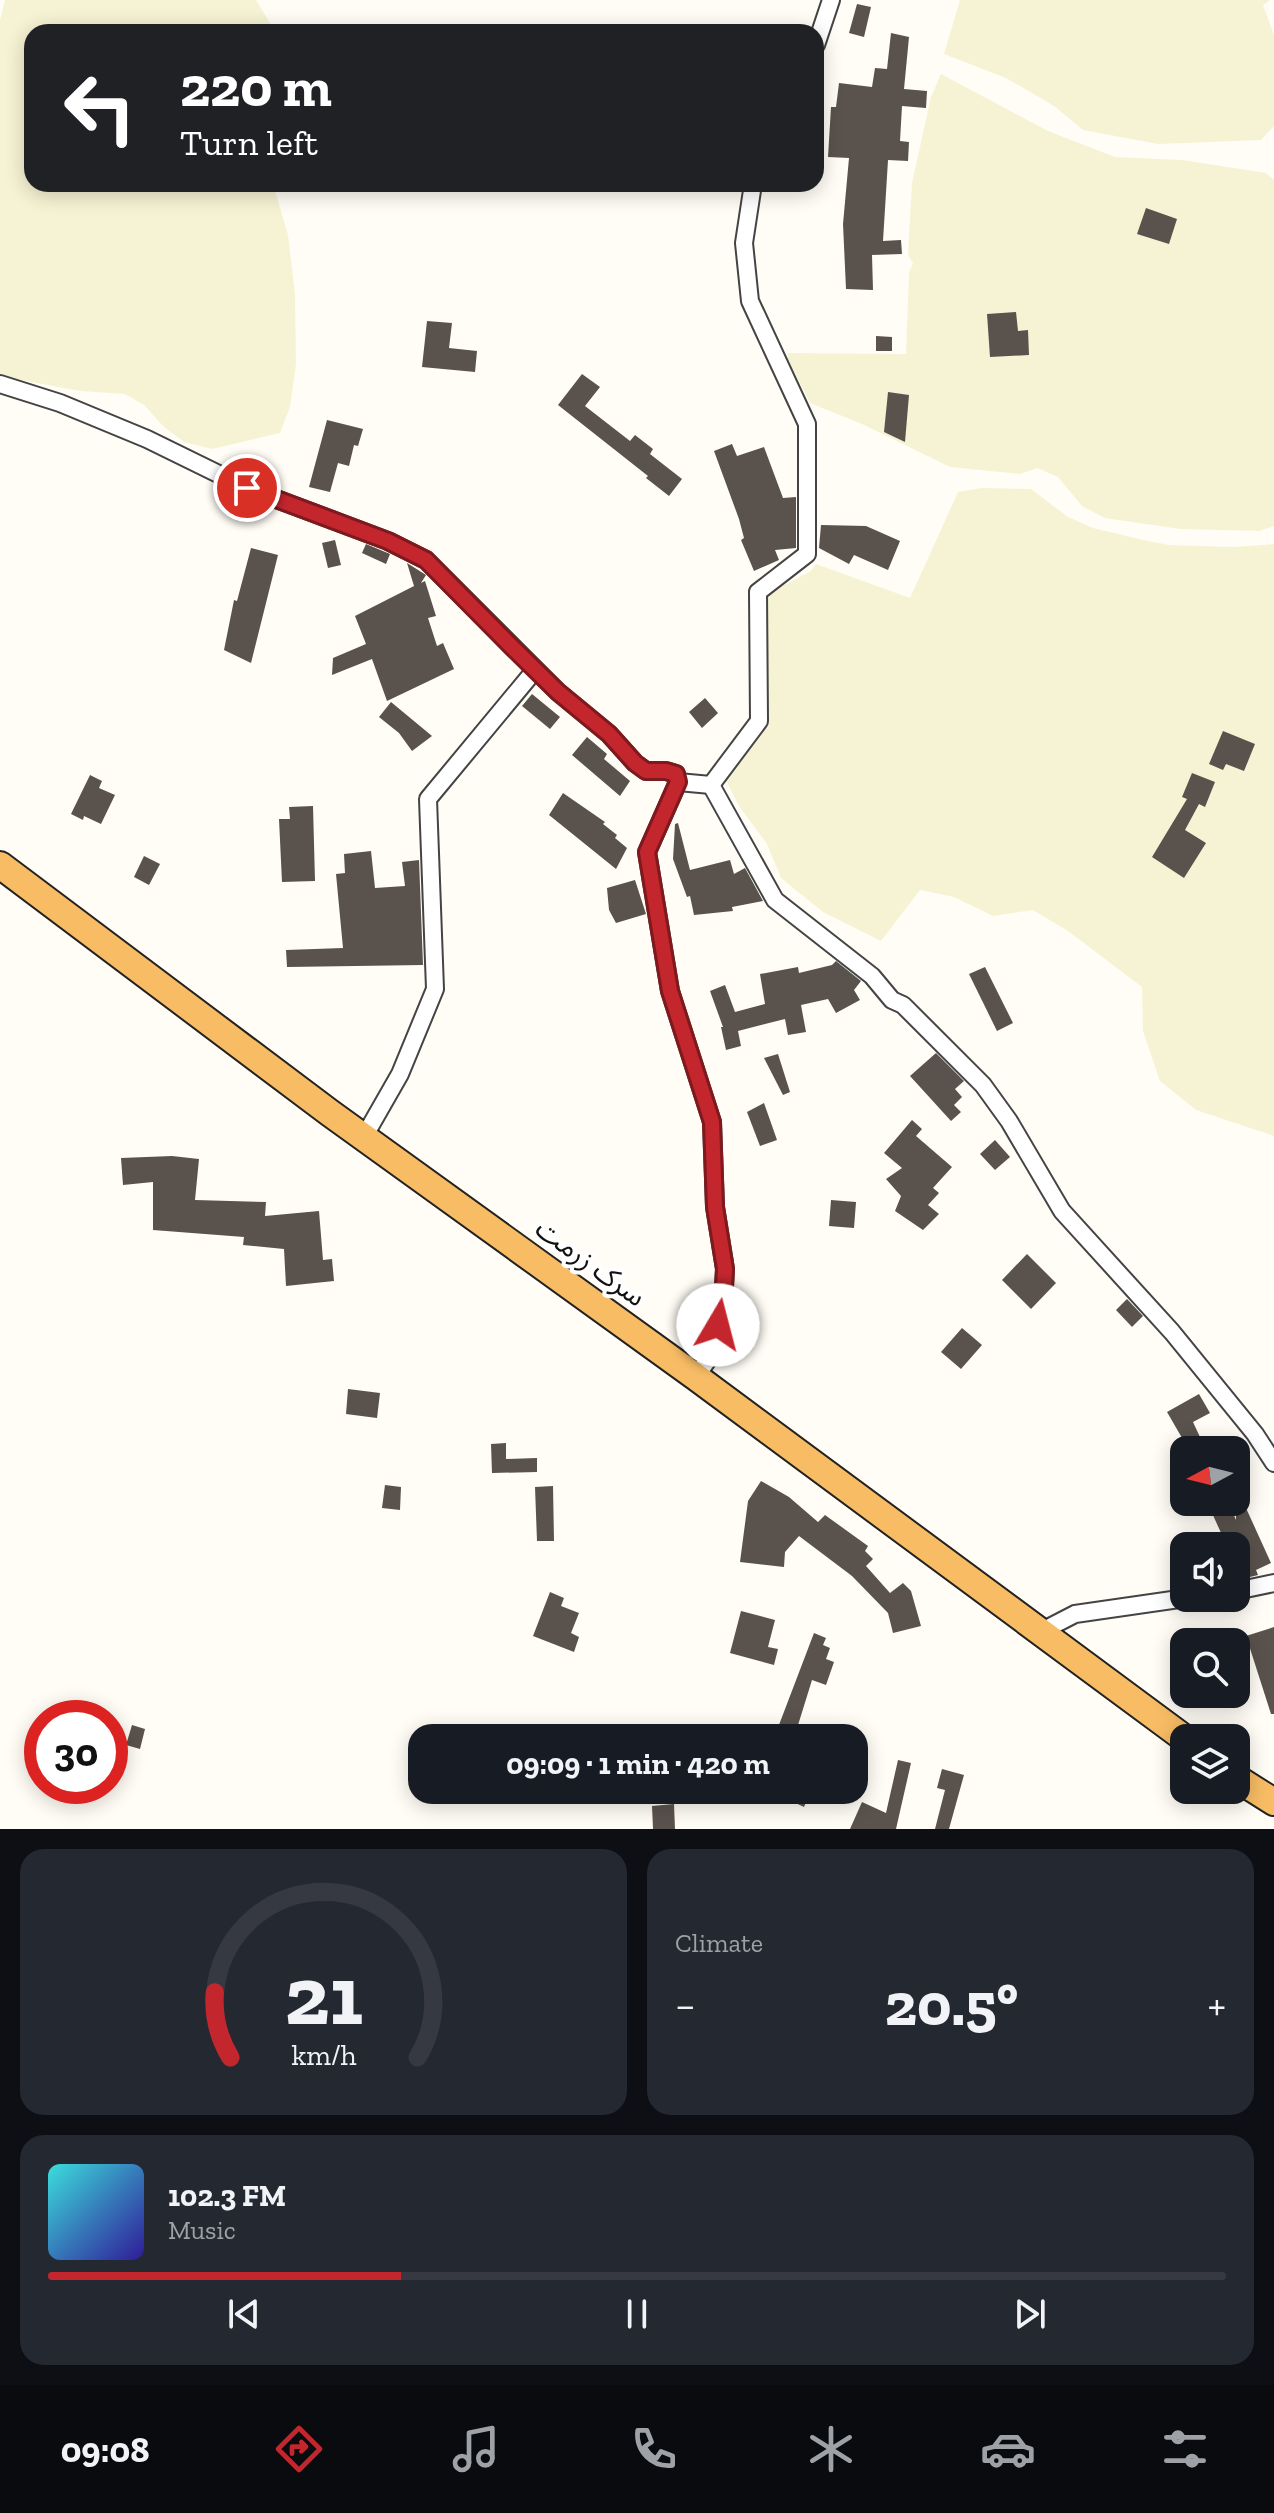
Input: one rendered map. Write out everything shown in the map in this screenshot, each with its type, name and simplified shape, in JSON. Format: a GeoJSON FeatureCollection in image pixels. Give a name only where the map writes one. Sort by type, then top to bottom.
{"type":"FeatureCollection","features":[{"type":"Feature","properties":{"kind":"highway","name":"سرک زرمت"},"geometry":{"type":"LineString","coordinates":[[0,865],[364,1137],[696,1377],[1170,1727]]}},
{"type":"Feature","properties":{"kind":"highway"},"geometry":{"type":"LineString","coordinates":[[1250,1787],[1274,1802]]}},
{"type":"Feature","properties":{"kind":"street"},"geometry":{"type":"LineString","coordinates":[[823,24],[831,0]]}},
{"type":"Feature","properties":{"kind":"street"},"geometry":{"type":"LineString","coordinates":[[711,785],[759,721],[758,592],[807,554],[807,424],[750,301],[744,243],[752,192]]}},
{"type":"Feature","properties":{"kind":"street"},"geometry":{"type":"LineString","coordinates":[[0,384],[75,409],[147,439],[247,488],[388,541],[426,560],[535,670],[609,734],[635,763],[646,771],[676,774],[678,782],[647,852],[670,991],[712,1122],[715,1207],[725,1269],[723,1305],[711,1355],[696,1377]]}},
{"type":"Feature","properties":{"kind":"street"},"geometry":{"type":"LineString","coordinates":[[364,1137],[400,1074],[435,989],[428,799],[535,670]]}},
{"type":"Feature","properties":{"kind":"street"},"geometry":{"type":"LineString","coordinates":[[678,782],[711,785]]}},
{"type":"Feature","properties":{"kind":"street"},"geometry":{"type":"LineString","coordinates":[[711,785],[775,900],[872,976],[892,1000],[903,1005],[983,1085],[1009,1121],[1062,1211],[1172,1332],[1255,1434],[1274,1463]]}},
{"type":"Feature","properties":{"kind":"street"},"geometry":{"type":"LineString","coordinates":[[1250,1588],[1274,1583]]}},
{"type":"Feature","properties":{"kind":"street"},"geometry":{"type":"LineString","coordinates":[[1042,1631],[1075,1614],[1170,1600]]}},
{"type":"Feature","properties":{"kind":"shaded area"},"geometry":{"type":"Polygon","coordinates":[[[5,0],[256,0],[270,24],[24,24],[24,192],[275,192],[288,235],[295,294],[296,364],[290,407],[280,433],[212,449],[184,442],[164,427],[144,405],[125,394],[80,391],[0,376],[0,20],[5,0]]]}},
{"type":"Feature","properties":{"kind":"shaded area"},"geometry":{"type":"Polygon","coordinates":[[[960,0],[1270,0],[1263,5],[1274,35],[1274,126],[1261,140],[1158,144],[1083,130],[1054,106],[1006,78],[944,54],[960,0]]]}},
{"type":"Feature","properties":{"kind":"shaded area"},"geometry":{"type":"Polygon","coordinates":[[[941,74],[1048,131],[1115,157],[1182,160],[1266,173],[1274,180],[1274,526],[1259,531],[1180,529],[1105,518],[1082,506],[1058,477],[1037,468],[1020,474],[950,467],[862,424],[810,403],[788,359],[788,353],[906,354],[909,273],[913,263],[908,255],[912,183],[931,97],[941,74]]]}},
{"type":"Feature","properties":{"kind":"shaded area"},"geometry":{"type":"Polygon","coordinates":[[[982,488],[1031,489],[1068,517],[1093,528],[1169,545],[1234,547],[1274,544],[1274,1136],[1196,1110],[1160,1081],[1143,1031],[1142,987],[1068,931],[1033,910],[993,916],[954,897],[920,890],[881,941],[823,912],[781,878],[767,844],[739,806],[725,778],[764,726],[754,601],[811,571],[816,564],[910,598],[958,492],[982,488]]]}},
{"type":"Feature","properties":{"kind":"building"},"geometry":{"type":"Polygon","coordinates":[[[857,4],[871,7],[864,37],[849,33],[857,4]]]}},
{"type":"Feature","properties":{"kind":"building"},"geometry":{"type":"Polygon","coordinates":[[[891,33],[909,37],[904,89],[927,91],[926,108],[902,106],[900,141],[909,142],[908,161],[888,160],[883,241],[901,240],[902,254],[872,255],[873,290],[846,289],[843,224],[849,158],[828,157],[831,107],[836,107],[839,83],[872,87],[875,68],[887,69],[891,33]]]}},
{"type":"Feature","properties":{"kind":"building"},"geometry":{"type":"Polygon","coordinates":[[[1146,208],[1177,219],[1169,244],[1137,234],[1146,208]]]}},
{"type":"Feature","properties":{"kind":"building"},"geometry":{"type":"Polygon","coordinates":[[[1016,312],[1018,331],[1028,330],[1029,355],[990,357],[987,314],[1016,312]]]}},
{"type":"Feature","properties":{"kind":"building"},"geometry":{"type":"Polygon","coordinates":[[[427,321],[452,323],[449,348],[477,351],[475,372],[422,367],[427,321]]]}},
{"type":"Feature","properties":{"kind":"building"},"geometry":{"type":"Polygon","coordinates":[[[876,336],[892,337],[892,351],[876,351],[876,336]]]}},
{"type":"Feature","properties":{"kind":"building"},"geometry":{"type":"Polygon","coordinates":[[[582,374],[600,387],[585,406],[630,441],[635,435],[653,449],[650,454],[682,479],[669,496],[558,405],[582,374]]]}},
{"type":"Feature","properties":{"kind":"building"},"geometry":{"type":"Polygon","coordinates":[[[888,392],[909,395],[905,442],[884,432],[888,392]]]}},
{"type":"Feature","properties":{"kind":"building"},"geometry":{"type":"Polygon","coordinates":[[[327,420],[363,429],[358,446],[354,445],[349,466],[338,463],[330,492],[309,487],[327,420]]]}},
{"type":"Feature","properties":{"kind":"building"},"geometry":{"type":"Polygon","coordinates":[[[732,444],[737,456],[764,447],[783,498],[796,497],[796,548],[775,550],[779,560],[754,571],[741,540],[744,538],[739,519],[714,451],[732,444]]]}},
{"type":"Feature","properties":{"kind":"building"},"geometry":{"type":"Polygon","coordinates":[[[821,525],[866,526],[900,541],[888,570],[854,555],[849,564],[819,548],[821,525]]]}},
{"type":"Feature","properties":{"kind":"building"},"geometry":{"type":"Polygon","coordinates":[[[335,540],[341,565],[328,568],[322,543],[335,540]]]}},
{"type":"Feature","properties":{"kind":"building"},"geometry":{"type":"Polygon","coordinates":[[[366,544],[390,554],[386,564],[362,553],[366,544]]]}},
{"type":"Feature","properties":{"kind":"building"},"geometry":{"type":"Polygon","coordinates":[[[251,548],[278,555],[251,663],[224,650],[234,600],[237,601],[251,548]]]}},
{"type":"Feature","properties":{"kind":"building"},"geometry":{"type":"Polygon","coordinates":[[[407,563],[426,575],[421,583],[425,581],[436,616],[428,618],[437,646],[443,643],[454,669],[387,701],[372,659],[332,675],[333,658],[366,644],[355,616],[414,586],[407,563]]]}},
{"type":"Feature","properties":{"kind":"building"},"geometry":{"type":"Polygon","coordinates":[[[532,694],[560,717],[550,729],[522,706],[532,694]]]}},
{"type":"Feature","properties":{"kind":"building"},"geometry":{"type":"Polygon","coordinates":[[[705,698],[718,713],[702,728],[689,712],[705,698]]]}},
{"type":"Feature","properties":{"kind":"building"},"geometry":{"type":"Polygon","coordinates":[[[391,702],[432,736],[412,751],[399,733],[379,717],[391,702]]]}},
{"type":"Feature","properties":{"kind":"building"},"geometry":{"type":"Polygon","coordinates":[[[1223,731],[1255,744],[1244,771],[1226,764],[1223,770],[1209,764],[1223,731]]]}},
{"type":"Feature","properties":{"kind":"building"},"geometry":{"type":"Polygon","coordinates":[[[587,737],[607,754],[604,759],[630,781],[620,796],[572,755],[587,737]]]}},
{"type":"Feature","properties":{"kind":"building"},"geometry":{"type":"Polygon","coordinates":[[[1192,773],[1215,782],[1205,807],[1199,804],[1185,830],[1206,843],[1184,878],[1152,857],[1187,799],[1182,797],[1192,773]]]}},
{"type":"Feature","properties":{"kind":"building"},"geometry":{"type":"Polygon","coordinates":[[[90,775],[102,781],[99,788],[115,795],[101,824],[71,814],[90,775]]]}},
{"type":"Feature","properties":{"kind":"building"},"geometry":{"type":"Polygon","coordinates":[[[563,793],[605,822],[603,824],[627,848],[616,869],[549,815],[563,793]]]}},
{"type":"Feature","properties":{"kind":"building"},"geometry":{"type":"Polygon","coordinates":[[[313,806],[315,881],[282,882],[279,819],[290,819],[289,807],[313,806]]]}},
{"type":"Feature","properties":{"kind":"building"},"geometry":{"type":"Polygon","coordinates":[[[678,823],[690,870],[730,860],[734,874],[745,868],[763,901],[732,907],[733,911],[694,915],[690,896],[687,897],[673,859],[675,824],[678,823]]]}},
{"type":"Feature","properties":{"kind":"building"},"geometry":{"type":"Polygon","coordinates":[[[371,851],[375,888],[405,886],[402,862],[419,860],[423,965],[287,967],[286,950],[343,948],[336,874],[345,873],[344,854],[371,851]]]}},
{"type":"Feature","properties":{"kind":"building"},"geometry":{"type":"Polygon","coordinates":[[[144,856],[160,864],[149,885],[134,877],[144,856]]]}},
{"type":"Feature","properties":{"kind":"building"},"geometry":{"type":"Polygon","coordinates":[[[635,880],[646,914],[616,923],[609,910],[607,888],[635,880]]]}},
{"type":"Feature","properties":{"kind":"building"},"geometry":{"type":"Polygon","coordinates":[[[836,961],[861,981],[854,990],[860,1000],[836,1013],[828,999],[801,1005],[806,1032],[788,1035],[785,1019],[738,1031],[741,1046],[726,1050],[723,1027],[710,991],[725,985],[735,1012],[765,1004],[760,974],[798,967],[799,973],[832,965],[836,961]]]}},
{"type":"Feature","properties":{"kind":"building"},"geometry":{"type":"Polygon","coordinates":[[[985,967],[1013,1023],[997,1031],[969,974],[985,967]]]}},
{"type":"Feature","properties":{"kind":"building"},"geometry":{"type":"Polygon","coordinates":[[[936,1053],[964,1081],[955,1089],[962,1097],[954,1105],[961,1112],[951,1121],[910,1076],[936,1053]]]}},
{"type":"Feature","properties":{"kind":"building"},"geometry":{"type":"Polygon","coordinates":[[[778,1054],[790,1092],[783,1095],[764,1058],[778,1054]]]}},
{"type":"Feature","properties":{"kind":"building"},"geometry":{"type":"Polygon","coordinates":[[[764,1103],[777,1140],[760,1146],[747,1112],[764,1103]]]}},
{"type":"Feature","properties":{"kind":"building"},"geometry":{"type":"Polygon","coordinates":[[[912,1120],[922,1129],[916,1136],[952,1167],[933,1188],[939,1193],[928,1205],[939,1214],[923,1230],[895,1211],[901,1196],[886,1179],[902,1168],[884,1153],[912,1120]]]}},
{"type":"Feature","properties":{"kind":"building"},"geometry":{"type":"Polygon","coordinates":[[[995,1140],[1010,1157],[995,1170],[980,1154],[995,1140]]]}},
{"type":"Feature","properties":{"kind":"building"},"geometry":{"type":"Polygon","coordinates":[[[172,1156],[199,1159],[195,1200],[266,1202],[265,1216],[319,1211],[323,1260],[332,1259],[334,1281],[286,1286],[284,1249],[243,1245],[244,1237],[153,1230],[153,1182],[123,1185],[121,1158],[172,1156]]]}},
{"type":"Feature","properties":{"kind":"building"},"geometry":{"type":"Polygon","coordinates":[[[831,1200],[856,1202],[854,1228],[829,1226],[831,1200]]]}},
{"type":"Feature","properties":{"kind":"building"},"geometry":{"type":"Polygon","coordinates":[[[1027,1254],[1056,1283],[1031,1309],[1002,1280],[1027,1254]]]}},
{"type":"Feature","properties":{"kind":"building"},"geometry":{"type":"Polygon","coordinates":[[[1127,1299],[1143,1316],[1132,1327],[1116,1310],[1127,1299]]]}},
{"type":"Feature","properties":{"kind":"building"},"geometry":{"type":"Polygon","coordinates":[[[962,1328],[982,1345],[961,1369],[941,1352],[962,1328]]]}},
{"type":"Feature","properties":{"kind":"building"},"geometry":{"type":"Polygon","coordinates":[[[348,1389],[380,1393],[377,1418],[346,1414],[348,1389]]]}},
{"type":"Feature","properties":{"kind":"building"},"geometry":{"type":"Polygon","coordinates":[[[1199,1394],[1210,1413],[1193,1422],[1200,1436],[1181,1436],[1167,1412],[1199,1394]]]}},
{"type":"Feature","properties":{"kind":"building"},"geometry":{"type":"Polygon","coordinates":[[[506,1443],[506,1459],[537,1458],[537,1472],[492,1473],[491,1444],[506,1443]]]}},
{"type":"Feature","properties":{"kind":"building"},"geometry":{"type":"Polygon","coordinates":[[[761,1481],[789,1497],[818,1522],[825,1515],[868,1546],[865,1551],[873,1559],[866,1566],[890,1593],[903,1583],[911,1591],[921,1626],[893,1633],[888,1613],[852,1576],[799,1536],[785,1552],[784,1567],[740,1562],[748,1501],[761,1481]]]}},
{"type":"Feature","properties":{"kind":"building"},"geometry":{"type":"Polygon","coordinates":[[[385,1485],[401,1487],[400,1510],[382,1508],[385,1485]]]}},
{"type":"Feature","properties":{"kind":"building"},"geometry":{"type":"Polygon","coordinates":[[[553,1486],[554,1541],[537,1541],[535,1487],[553,1486]]]}},
{"type":"Feature","properties":{"kind":"building"},"geometry":{"type":"Polygon","coordinates":[[[1213,1516],[1234,1516],[1236,1520],[1236,1516],[1250,1516],[1271,1563],[1256,1570],[1258,1575],[1250,1577],[1250,1532],[1221,1532],[1213,1516]]]}},
{"type":"Feature","properties":{"kind":"building"},"geometry":{"type":"Polygon","coordinates":[[[550,1592],[564,1598],[561,1606],[579,1613],[571,1633],[579,1637],[574,1652],[533,1636],[550,1592]]]}},
{"type":"Feature","properties":{"kind":"building"},"geometry":{"type":"Polygon","coordinates":[[[741,1611],[775,1620],[768,1647],[778,1649],[774,1665],[730,1653],[741,1611]]]}},
{"type":"Feature","properties":{"kind":"building"},"geometry":{"type":"Polygon","coordinates":[[[1274,1627],[1274,1714],[1271,1714],[1250,1648],[1250,1635],[1274,1627]]]}},
{"type":"Feature","properties":{"kind":"building"},"geometry":{"type":"Polygon","coordinates":[[[814,1633],[826,1638],[823,1645],[830,1648],[826,1659],[834,1662],[826,1685],[812,1680],[798,1724],[779,1724],[814,1633]]]}},
{"type":"Feature","properties":{"kind":"building"},"geometry":{"type":"Polygon","coordinates":[[[132,1725],[145,1729],[140,1749],[128,1746],[132,1725]]]}},
{"type":"Feature","properties":{"kind":"building"},"geometry":{"type":"Polygon","coordinates":[[[898,1760],[911,1763],[896,1829],[850,1829],[861,1804],[886,1813],[898,1760]]]}},
{"type":"Feature","properties":{"kind":"building"},"geometry":{"type":"Polygon","coordinates":[[[942,1769],[964,1775],[949,1829],[935,1829],[945,1790],[937,1788],[942,1769]]]}},
{"type":"Feature","properties":{"kind":"building"},"geometry":{"type":"Polygon","coordinates":[[[674,1804],[675,1829],[653,1829],[652,1806],[674,1804]]]}},
{"type":"Feature","properties":{"kind":"route"},"geometry":{"type":"LineString","coordinates":[[247,488],[388,541],[426,560],[558,692],[609,734],[635,763],[646,771],[676,774],[678,782],[647,852],[670,991],[712,1122],[715,1207],[725,1269],[723,1305],[718,1325]]}}]}
